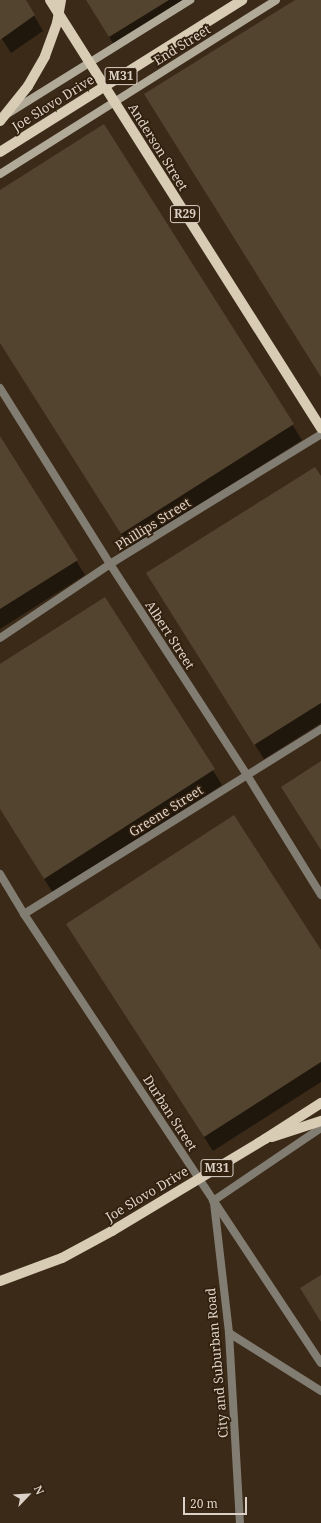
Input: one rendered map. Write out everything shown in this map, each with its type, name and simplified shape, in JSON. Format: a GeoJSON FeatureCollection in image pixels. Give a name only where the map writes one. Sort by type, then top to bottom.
{"type":"FeatureCollection","features":[{"type":"Feature","properties":{"kind":"main road","name":"Anderson Street"},"geometry":{"type":"LineString","coordinates":[[50,0],[321,428]]}},
{"type":"Feature","properties":{"kind":"main road"},"geometry":{"type":"LineString","coordinates":[[0,120],[28,86],[45,56],[57,23],[61,0]]}},
{"type":"Feature","properties":{"kind":"main road","name":"Joe Slovo Drive"},"geometry":{"type":"LineString","coordinates":[[0,152],[242,0]]}},
{"type":"Feature","properties":{"kind":"main road","name":"Joe Slovo Drive"},"geometry":{"type":"LineString","coordinates":[[0,1281],[62,1258],[112,1231],[265,1139],[321,1103]]}},
{"type":"Feature","properties":{"kind":"main road"},"geometry":{"type":"LineString","coordinates":[[265,1139],[321,1121]]}},
{"type":"Feature","properties":{"kind":"street"},"geometry":{"type":"LineString","coordinates":[[0,120],[190,0]]}},
{"type":"Feature","properties":{"kind":"street","name":"End Street"},"geometry":{"type":"LineString","coordinates":[[0,174],[276,0]]}},
{"type":"Feature","properties":{"kind":"street","name":"Albert Street"},"geometry":{"type":"LineString","coordinates":[[0,388],[110,564],[247,775],[321,894]]}},
{"type":"Feature","properties":{"kind":"street","name":"Phillips Street"},"geometry":{"type":"LineString","coordinates":[[0,638],[110,564],[321,434]]}},
{"type":"Feature","properties":{"kind":"street","name":"Greene Street"},"geometry":{"type":"LineString","coordinates":[[24,914],[321,729]]}},
{"type":"Feature","properties":{"kind":"street","name":"Durban Street"},"geometry":{"type":"LineString","coordinates":[[0,874],[24,914],[321,1363]]}},
{"type":"Feature","properties":{"kind":"street"},"geometry":{"type":"LineString","coordinates":[[214,1201],[321,1128]]}},
{"type":"Feature","properties":{"kind":"street","name":"City and Suburban Road"},"geometry":{"type":"LineString","coordinates":[[214,1201],[229,1333],[240,1523]]}},
{"type":"Feature","properties":{"kind":"street"},"geometry":{"type":"LineString","coordinates":[[229,1333],[321,1391]]}},
{"type":"Feature","properties":{"kind":"building"},"geometry":{"type":"Polygon","coordinates":[[[0,0],[26,0],[35,15],[0,40],[0,0]]]}},
{"type":"Feature","properties":{"kind":"building"},"geometry":{"type":"Polygon","coordinates":[[[86,0],[169,0],[109,37],[86,0]]]}},
{"type":"Feature","properties":{"kind":"building"},"geometry":{"type":"Polygon","coordinates":[[[295,0],[321,0],[321,377],[144,94],[295,0]]]}},
{"type":"Feature","properties":{"kind":"building"},"geometry":{"type":"Polygon","coordinates":[[[104,124],[294,424],[121,534],[0,343],[0,190],[104,124]]]}},
{"type":"Feature","properties":{"kind":"building"},"geometry":{"type":"Polygon","coordinates":[[[0,436],[78,560],[0,609],[0,436]]]}},
{"type":"Feature","properties":{"kind":"building"},"geometry":{"type":"Polygon","coordinates":[[[315,467],[321,476],[321,703],[254,745],[146,573],[315,467]]]}},
{"type":"Feature","properties":{"kind":"building"},"geometry":{"type":"Polygon","coordinates":[[[105,597],[215,769],[44,879],[0,809],[0,664],[105,597]]]}},
{"type":"Feature","properties":{"kind":"building"},"geometry":{"type":"Polygon","coordinates":[[[321,761],[321,850],[281,787],[321,761]]]}},
{"type":"Feature","properties":{"kind":"building"},"geometry":{"type":"Polygon","coordinates":[[[234,815],[321,950],[321,1062],[204,1137],[66,924],[234,815]]]}},
{"type":"Feature","properties":{"kind":"building"},"geometry":{"type":"Polygon","coordinates":[[[321,1275],[321,1322],[300,1288],[321,1275]]]}}]}
